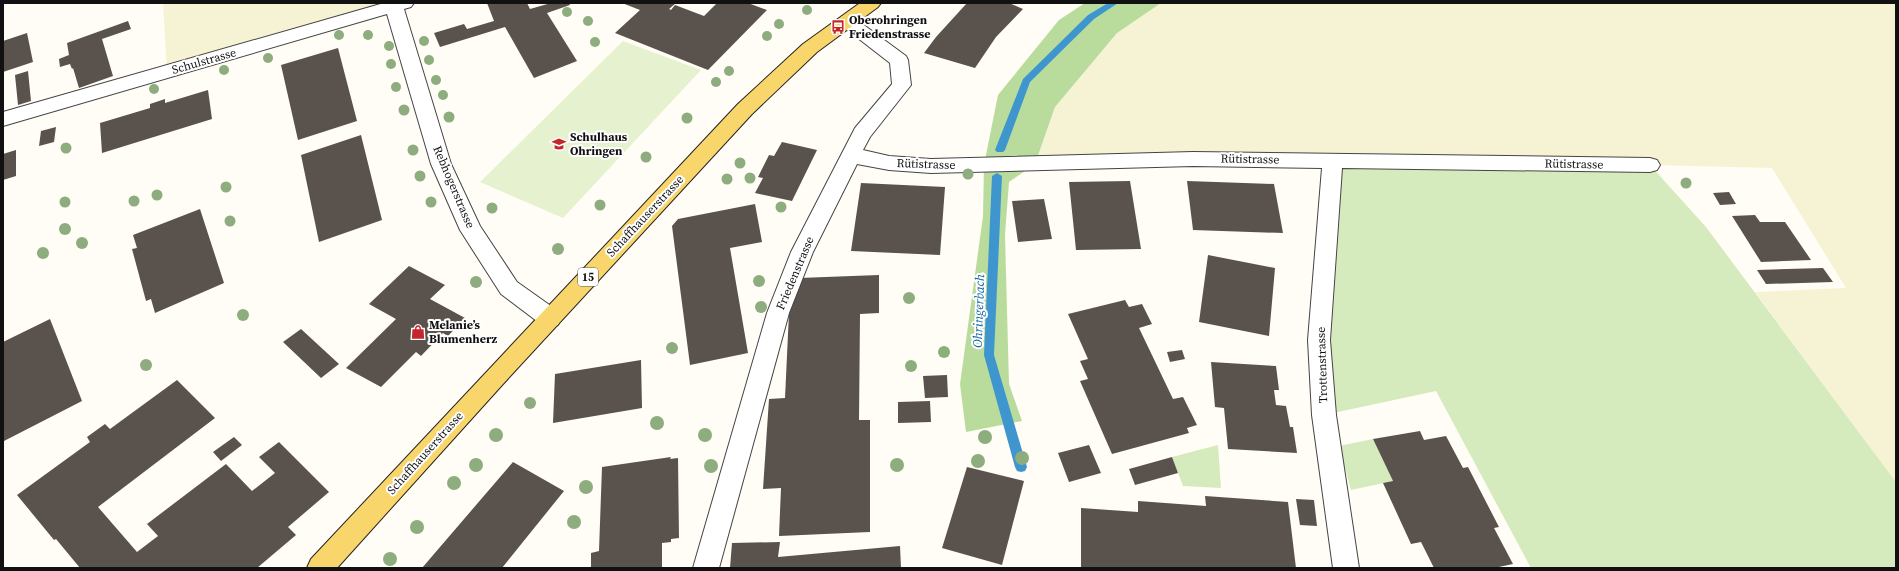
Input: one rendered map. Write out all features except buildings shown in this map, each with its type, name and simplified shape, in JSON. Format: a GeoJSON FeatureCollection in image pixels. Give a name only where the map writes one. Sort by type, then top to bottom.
{"type":"FeatureCollection","features":[{"type":"Feature","properties":{"kind":"main road","name":"Schaffhauserstrasse"},"geometry":{"type":"LineString","coordinates":[[320,568],[745,109],[810,48],[872,3]]}},
{"type":"Feature","properties":{"kind":"street","name":"Schulstrasse"},"geometry":{"type":"LineString","coordinates":[[3,119],[399,5]]}},
{"type":"Feature","properties":{"kind":"street","name":"Rebhogerstrasse"},"geometry":{"type":"LineString","coordinates":[[399,5],[441,164],[471,230],[509,288],[550,318]]}},
{"type":"Feature","properties":{"kind":"street","name":"Friedenstrasse"},"geometry":{"type":"LineString","coordinates":[[706,568],[778,313],[802,252],[862,133],[902,85],[899,60],[848,20]]}},
{"type":"Feature","properties":{"kind":"street","name":"Rütistrasse"},"geometry":{"type":"LineString","coordinates":[[850,155],[889,163],[931,166],[1193,159],[1650,165]]}},
{"type":"Feature","properties":{"kind":"street","name":"Trottenstrasse"},"geometry":{"type":"LineString","coordinates":[[1333,160],[1319,340],[1324,414],[1346,568]]}},
{"type":"Feature","properties":{"kind":"shaded area"},"geometry":{"type":"Polygon","coordinates":[[[163,3],[405,3],[167,71],[163,3]]]}},
{"type":"Feature","properties":{"kind":"shaded area"},"geometry":{"type":"Polygon","coordinates":[[[1161,3],[1896,3],[1896,482],[1755,292],[1846,288],[1772,168],[1650,165],[1035,164],[1055,107],[1117,33],[1161,3]]]}},
{"type":"Feature","properties":{"kind":"green space"},"geometry":{"type":"Polygon","coordinates":[[[1085,3],[1161,3],[1117,33],[1055,107],[1035,164],[1009,182],[1005,235],[1009,384],[1022,421],[966,432],[960,384],[983,216],[984,165],[998,95],[1059,20],[1085,3]]]}},
{"type":"Feature","properties":{"kind":"green space"},"geometry":{"type":"Polygon","coordinates":[[[623,41],[701,70],[563,218],[480,182],[623,41]]]}},
{"type":"Feature","properties":{"kind":"green space"},"geometry":{"type":"Polygon","coordinates":[[[1333,160],[1650,165],[1706,227],[1896,482],[1896,568],[1531,568],[1436,391],[1324,415],[1333,160]]]}},
{"type":"Feature","properties":{"kind":"green space"},"geometry":{"type":"Polygon","coordinates":[[[1373,439],[1393,481],[1351,490],[1339,446],[1373,439]]]}},
{"type":"Feature","properties":{"kind":"green space"},"geometry":{"type":"Polygon","coordinates":[[[1218,445],[1221,488],[1183,486],[1172,457],[1218,445]]]}},
{"type":"Feature","properties":{"kind":"waterway","name":"Ohringerbach"},"geometry":{"type":"LineString","coordinates":[[1000,150],[1026,81],[1091,17],[1114,3]]}},
{"type":"Feature","properties":{"kind":"waterway","name":"Ohringerbach"},"geometry":{"type":"LineString","coordinates":[[997,176],[989,355],[1021,467]]}},
{"type":"Feature","properties":{"kind":"place","name":"Oberohringen Friedenstrasse"},"geometry":{"type":"Point","coordinates":[838,27]}},
{"type":"Feature","properties":{"kind":"place","name":"Schulhaus Ohringen"},"geometry":{"type":"Point","coordinates":[559,144]}},
{"type":"Feature","properties":{"kind":"place","name":"Melanie’s Blumenherz"},"geometry":{"type":"Point","coordinates":[418,332]}}]}
